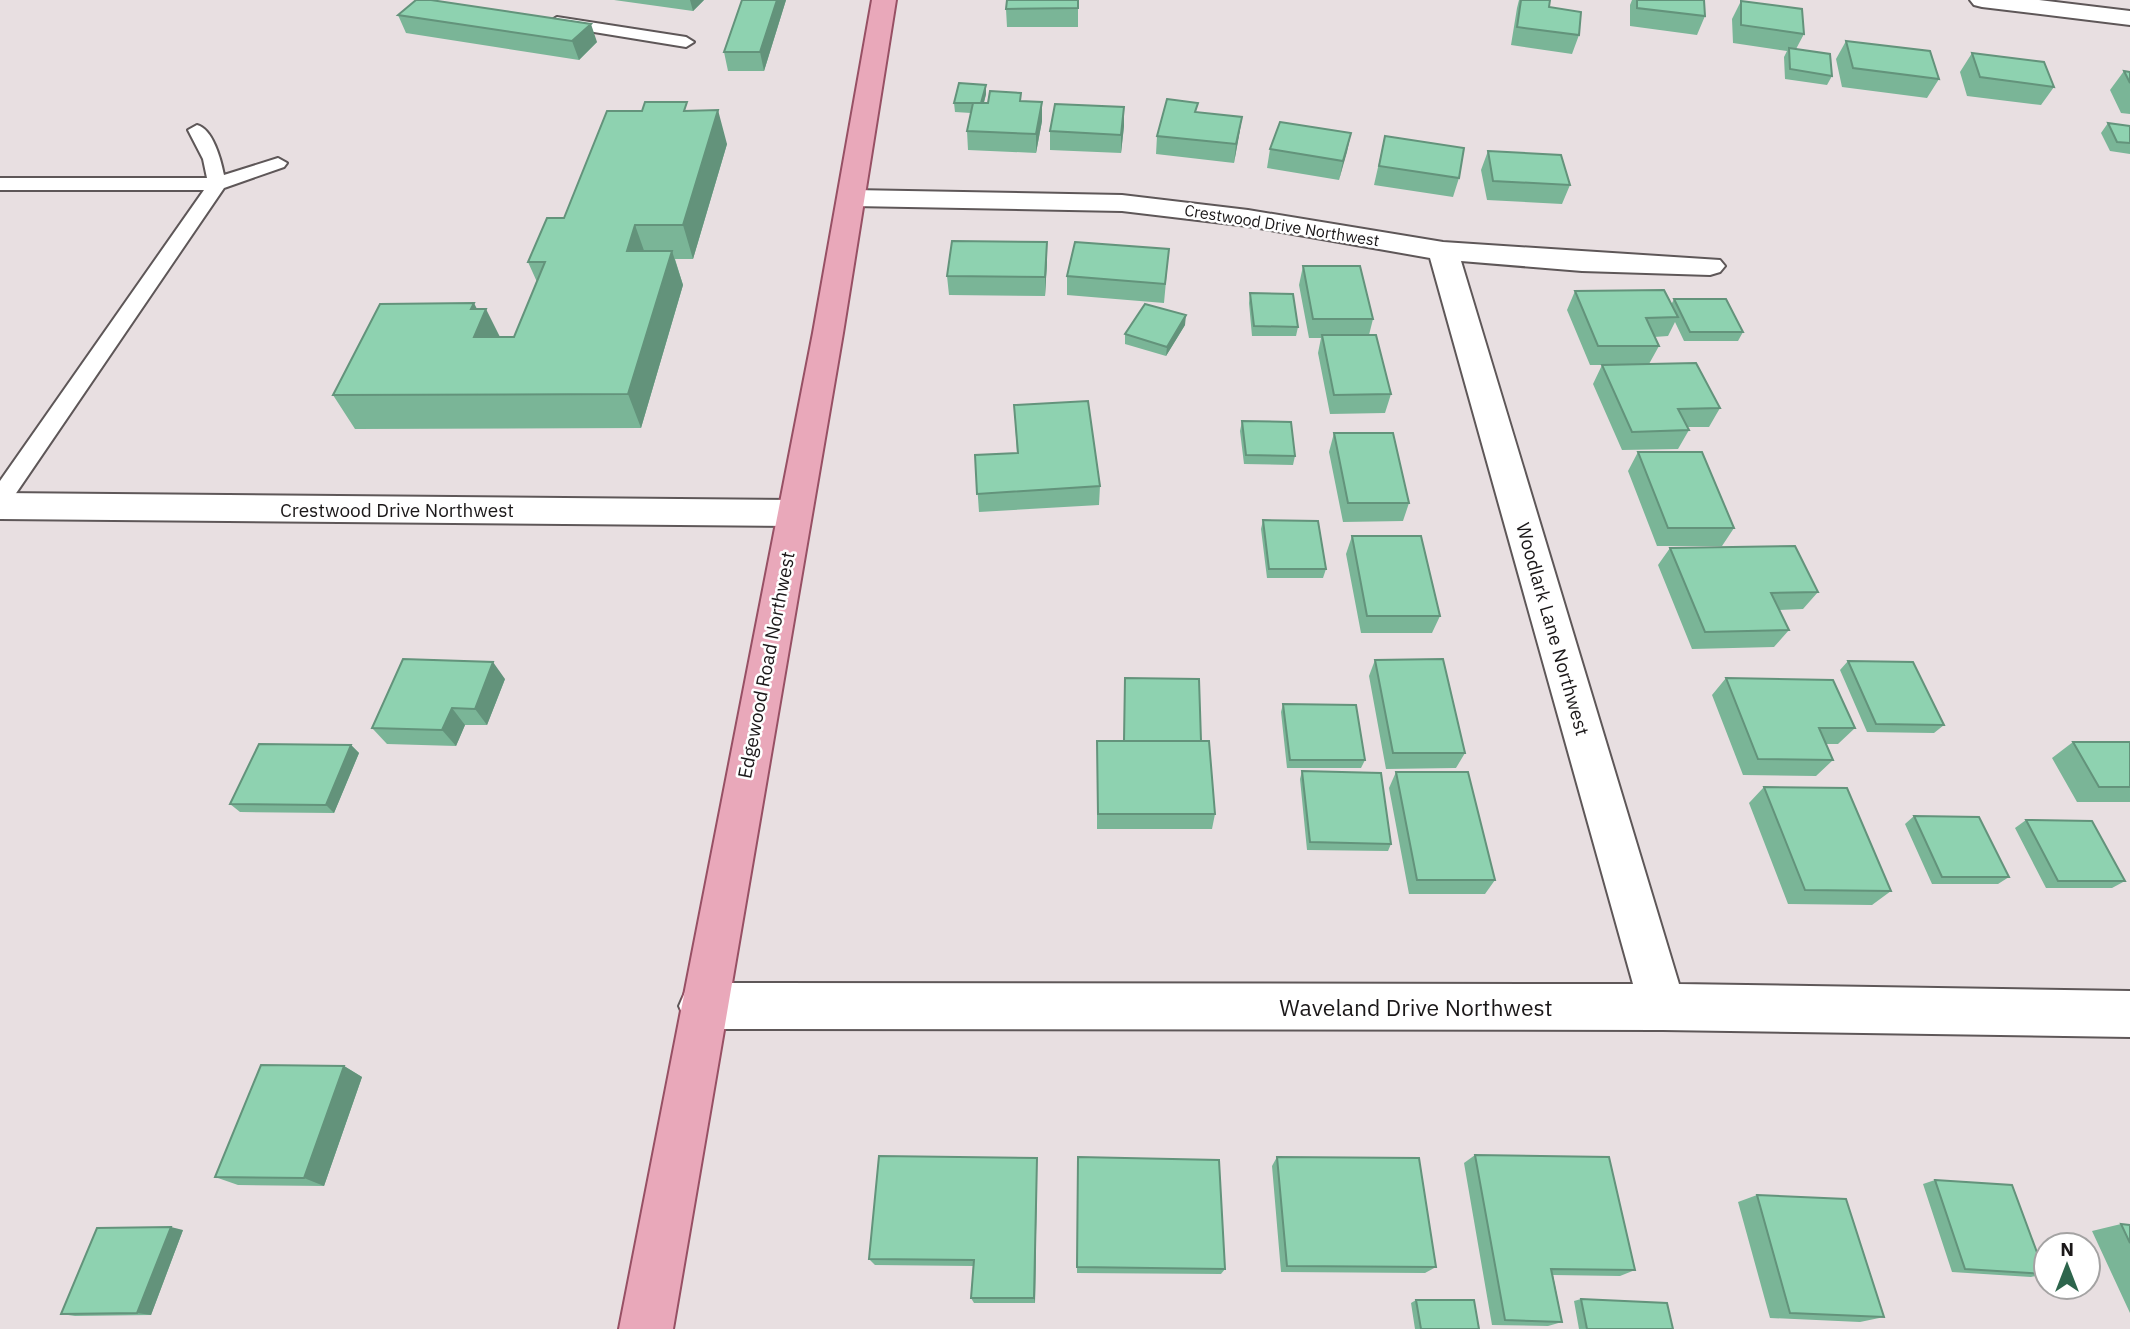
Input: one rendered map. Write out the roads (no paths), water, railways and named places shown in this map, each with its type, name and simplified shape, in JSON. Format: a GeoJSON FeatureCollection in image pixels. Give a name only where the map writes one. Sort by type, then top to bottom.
{"type":"FeatureCollection","features":[{"type":"Feature","properties":{"kind":"main road","name":"Edgewood Road Northwest"},"geometry":{"type":"LineString","coordinates":[[646,1329],[702,1006],[853,198],[884,0]]}},
{"type":"Feature","properties":{"kind":"street"},"geometry":{"type":"LineString","coordinates":[[1982,0],[2130,18]]}},
{"type":"Feature","properties":{"kind":"street","name":"Crestwood Drive Northwest"},"geometry":{"type":"LineString","coordinates":[[853,198],[1122,203],[1248,218],[1443,251],[1581,262],[1710,266]]}},
{"type":"Feature","properties":{"kind":"street","name":"Woodlark Lane Northwest"},"geometry":{"type":"LineString","coordinates":[[1443,251],[1663,1007]]}},
{"type":"Feature","properties":{"kind":"street","name":"Crestwood Drive Northwest"},"geometry":{"type":"LineString","coordinates":[[0,506],[795,513]]}},
{"type":"Feature","properties":{"kind":"street","name":"Waveland Drive Northwest"},"geometry":{"type":"LineString","coordinates":[[702,1006],[1663,1007],[2130,1014]]}},
{"type":"Feature","properties":{"kind":"lane"},"geometry":{"type":"LineString","coordinates":[[538,19],[686,42]]}},
{"type":"Feature","properties":{"kind":"lane"},"geometry":{"type":"LineString","coordinates":[[0,499],[217,184],[212,159],[197,131]]}},
{"type":"Feature","properties":{"kind":"lane"},"geometry":{"type":"LineString","coordinates":[[0,184],[217,184],[278,163]]}}]}
